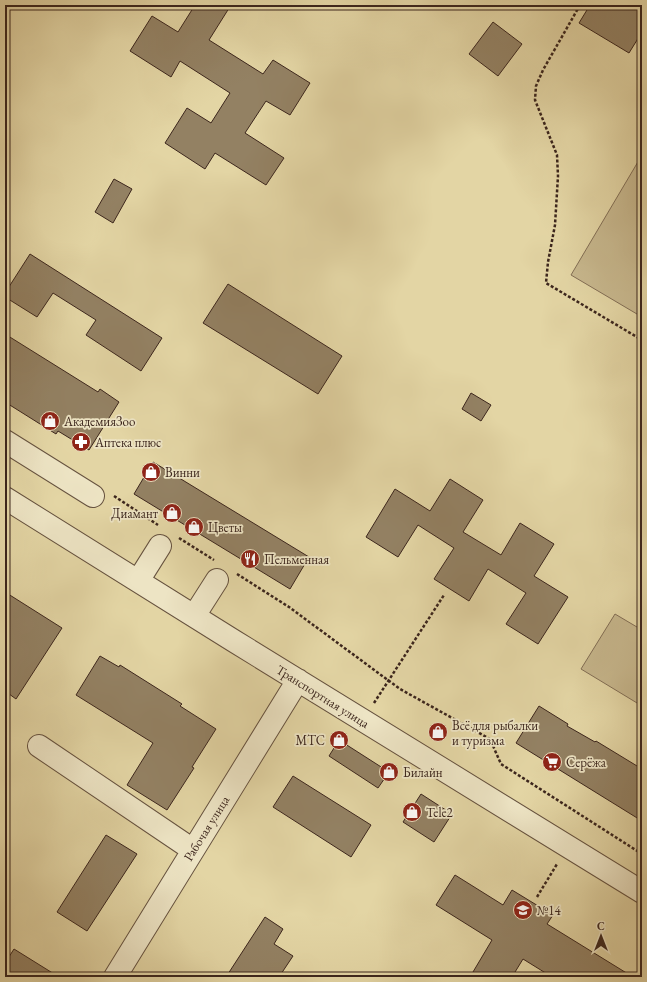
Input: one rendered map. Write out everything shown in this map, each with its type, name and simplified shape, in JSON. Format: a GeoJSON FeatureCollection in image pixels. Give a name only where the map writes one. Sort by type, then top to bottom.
{"type":"FeatureCollection","features":[{"type":"Feature","properties":{"kind":"street"},"geometry":{"type":"LineString","coordinates":[[5,441],[103,495]]}},
{"type":"Feature","properties":{"kind":"street","name":"Транспортная улица"},"geometry":{"type":"LineString","coordinates":[[5,498],[642,892]]}},
{"type":"Feature","properties":{"kind":"street"},"geometry":{"type":"LineString","coordinates":[[138,581],[166,536]]}},
{"type":"Feature","properties":{"kind":"street"},"geometry":{"type":"LineString","coordinates":[[194,616],[223,571]]}},
{"type":"Feature","properties":{"kind":"street","name":"Рабочая улица"},"geometry":{"type":"LineString","coordinates":[[114,977],[298,680]]}},
{"type":"Feature","properties":{"kind":"street"},"geometry":{"type":"LineString","coordinates":[[39,746],[193,850]]}},
{"type":"Feature","properties":{"kind":"path"},"geometry":{"type":"LineString","coordinates":[[580,5],[543,70],[536,86],[536,100],[557,155],[558,176],[555,225],[546,282],[642,340]]}},
{"type":"Feature","properties":{"kind":"path"},"geometry":{"type":"LineString","coordinates":[[103,495],[223,571],[289,606],[400,689],[490,739],[501,764],[642,854]]}},
{"type":"Feature","properties":{"kind":"path"},"geometry":{"type":"LineString","coordinates":[[362,720],[444,595]]}},
{"type":"Feature","properties":{"kind":"path"},"geometry":{"type":"LineString","coordinates":[[537,896],[568,846]]}},
{"type":"Feature","properties":{"kind":"shaded area"},"geometry":{"type":"Polygon","coordinates":[[[642,155],[642,317],[571,275],[642,155]]]}},
{"type":"Feature","properties":{"kind":"shaded area"},"geometry":{"type":"Polygon","coordinates":[[[615,614],[642,630],[642,706],[581,669],[615,614]]]}},
{"type":"Feature","properties":{"kind":"building"},"geometry":{"type":"Polygon","coordinates":[[[195,5],[231,5],[209,40],[263,74],[273,60],[310,83],[290,115],[266,101],[245,133],[284,158],[266,185],[215,153],[205,169],[165,143],[187,108],[211,123],[230,93],[180,61],[171,77],[130,51],[152,16],[178,32],[195,5]]]}},
{"type":"Feature","properties":{"kind":"building"},"geometry":{"type":"Polygon","coordinates":[[[590,5],[642,5],[642,32],[629,53],[579,23],[590,5]]]}},
{"type":"Feature","properties":{"kind":"building"},"geometry":{"type":"Polygon","coordinates":[[[493,22],[522,44],[498,76],[469,54],[493,22]]]}},
{"type":"Feature","properties":{"kind":"building"},"geometry":{"type":"Polygon","coordinates":[[[114,179],[132,189],[113,223],[95,212],[114,179]]]}},
{"type":"Feature","properties":{"kind":"building"},"geometry":{"type":"Polygon","coordinates":[[[30,254],[162,338],[141,371],[86,335],[96,320],[53,293],[37,317],[5,297],[5,293],[30,254]]]}},
{"type":"Feature","properties":{"kind":"building"},"geometry":{"type":"Polygon","coordinates":[[[228,284],[342,356],[318,394],[203,323],[228,284]]]}},
{"type":"Feature","properties":{"kind":"building"},"geometry":{"type":"Polygon","coordinates":[[[5,334],[98,392],[100,389],[119,402],[89,450],[58,431],[56,434],[5,402],[5,334]]]}},
{"type":"Feature","properties":{"kind":"building"},"geometry":{"type":"Polygon","coordinates":[[[471,393],[491,405],[481,421],[462,409],[471,393]]]}},
{"type":"Feature","properties":{"kind":"building"},"geometry":{"type":"Polygon","coordinates":[[[153,462],[309,557],[290,589],[134,494],[153,462]]]}},
{"type":"Feature","properties":{"kind":"building"},"geometry":{"type":"Polygon","coordinates":[[[450,479],[483,500],[463,532],[501,555],[520,523],[554,544],[534,576],[568,597],[538,644],[506,624],[526,593],[488,569],[469,601],[434,579],[454,548],[418,525],[398,557],[366,537],[395,489],[430,511],[450,479]]]}},
{"type":"Feature","properties":{"kind":"building"},"geometry":{"type":"Polygon","coordinates":[[[5,592],[62,628],[16,699],[5,691],[5,592]]]}},
{"type":"Feature","properties":{"kind":"building"},"geometry":{"type":"Polygon","coordinates":[[[100,656],[119,667],[120,665],[182,704],[180,706],[216,729],[192,767],[194,768],[167,810],[127,785],[153,743],[76,695],[100,656]]]}},
{"type":"Feature","properties":{"kind":"building"},"geometry":{"type":"Polygon","coordinates":[[[539,706],[568,724],[567,726],[595,742],[596,741],[642,769],[642,821],[516,743],[539,706]]]}},
{"type":"Feature","properties":{"kind":"building"},"geometry":{"type":"Polygon","coordinates":[[[339,740],[389,772],[378,788],[329,756],[339,740]]]}},
{"type":"Feature","properties":{"kind":"building"},"geometry":{"type":"Polygon","coordinates":[[[293,776],[371,825],[351,857],[273,807],[293,776]]]}},
{"type":"Feature","properties":{"kind":"building"},"geometry":{"type":"Polygon","coordinates":[[[421,794],[452,814],[434,842],[403,822],[421,794]]]}},
{"type":"Feature","properties":{"kind":"building"},"geometry":{"type":"Polygon","coordinates":[[[106,835],[137,854],[87,931],[57,912],[106,835]]]}},
{"type":"Feature","properties":{"kind":"building"},"geometry":{"type":"Polygon","coordinates":[[[455,875],[503,905],[512,890],[553,915],[547,924],[633,977],[552,977],[523,959],[512,977],[470,977],[492,940],[436,905],[455,875]]]}},
{"type":"Feature","properties":{"kind":"building"},"geometry":{"type":"Polygon","coordinates":[[[265,917],[283,929],[274,944],[293,956],[279,977],[226,977],[265,917]]]}},
{"type":"Feature","properties":{"kind":"building"},"geometry":{"type":"Polygon","coordinates":[[[14,949],[59,977],[5,977],[5,963],[14,949]]]}},
{"type":"Feature","properties":{"kind":"place","name":"АкадемияЗоо"},"geometry":{"type":"Point","coordinates":[50,421]}},
{"type":"Feature","properties":{"kind":"place","name":"Аптека плюс"},"geometry":{"type":"Point","coordinates":[81,442]}},
{"type":"Feature","properties":{"kind":"place","name":"Винни"},"geometry":{"type":"Point","coordinates":[151,472]}},
{"type":"Feature","properties":{"kind":"place","name":"Диамант"},"geometry":{"type":"Point","coordinates":[172,513]}},
{"type":"Feature","properties":{"kind":"place","name":"Цветы"},"geometry":{"type":"Point","coordinates":[194,527]}},
{"type":"Feature","properties":{"kind":"place","name":"Пельменная"},"geometry":{"type":"Point","coordinates":[250,559]}},
{"type":"Feature","properties":{"kind":"place","name":"Всё для рыбалки и туризма"},"geometry":{"type":"Point","coordinates":[438,732]}},
{"type":"Feature","properties":{"kind":"place","name":"МТС"},"geometry":{"type":"Point","coordinates":[339,740]}},
{"type":"Feature","properties":{"kind":"place","name":"Серёжа"},"geometry":{"type":"Point","coordinates":[552,762]}},
{"type":"Feature","properties":{"kind":"place","name":"Билайн"},"geometry":{"type":"Point","coordinates":[389,772]}},
{"type":"Feature","properties":{"kind":"place","name":"Tele2"},"geometry":{"type":"Point","coordinates":[412,812]}},
{"type":"Feature","properties":{"kind":"place","name":"№14"},"geometry":{"type":"Point","coordinates":[523,910]}}]}
